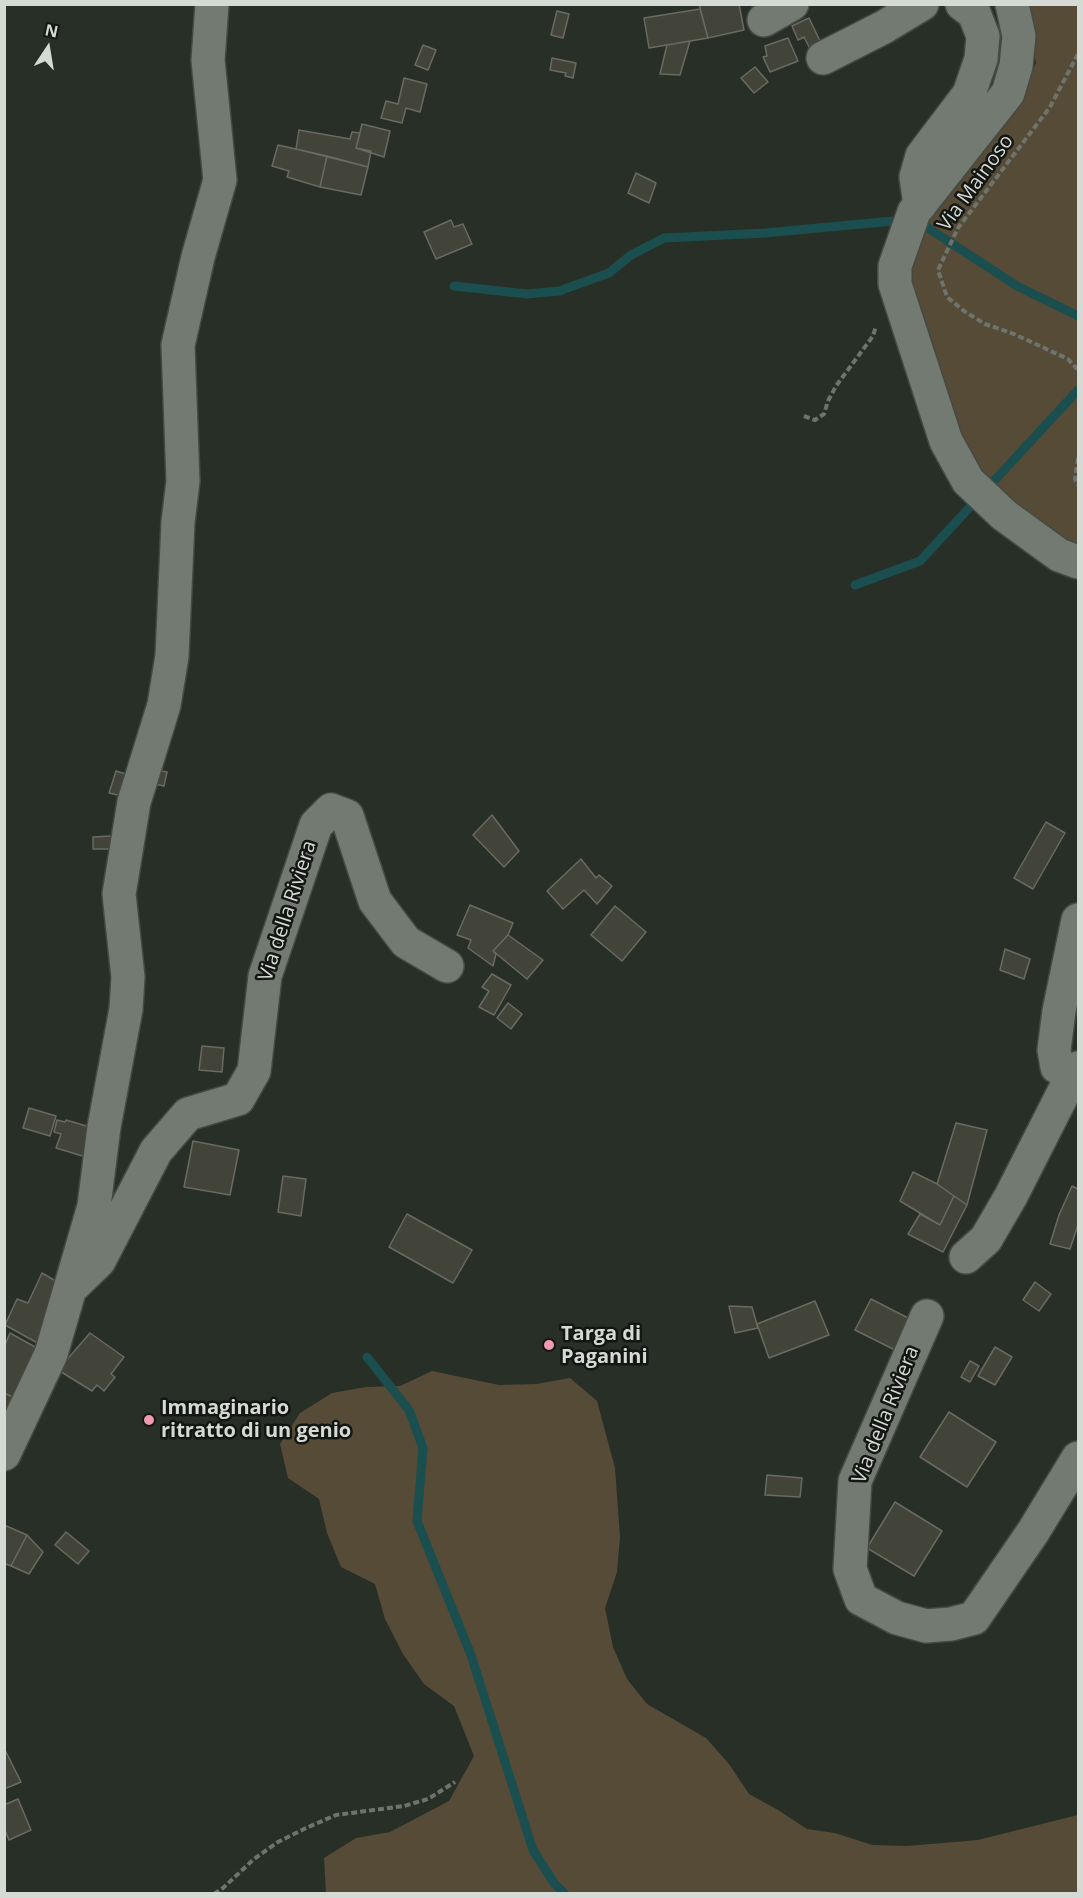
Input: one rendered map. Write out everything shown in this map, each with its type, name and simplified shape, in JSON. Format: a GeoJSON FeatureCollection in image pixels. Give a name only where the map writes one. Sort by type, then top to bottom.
{"type":"FeatureCollection","features":[{"type":"Feature","properties":{"kind":"street"},"geometry":{"type":"LineString","coordinates":[[4,1454],[51,1354],[94,1206],[104,1127],[126,1009],[128,977],[119,894],[134,802],[164,705],[172,656],[178,522],[183,481],[178,345],[198,257],[220,180],[208,60],[212,4]]}},
{"type":"Feature","properties":{"kind":"street"},"geometry":{"type":"LineString","coordinates":[[823,58],[884,27],[922,4]]}},
{"type":"Feature","properties":{"kind":"street"},"geometry":{"type":"LineString","coordinates":[[917,209],[916,177],[922,156],[969,94],[981,59],[982,36],[974,13],[962,4]]}},
{"type":"Feature","properties":{"kind":"street"},"geometry":{"type":"LineString","coordinates":[[1012,4],[1019,36],[1016,66],[1008,93],[917,209],[895,266],[895,284],[946,441],[968,481],[1004,514],[1072,564]]}},
{"type":"Feature","properties":{"kind":"street","name":"Via della Riviera"},"geometry":{"type":"LineString","coordinates":[[70,1288],[99,1261],[156,1151],[188,1113],[238,1099],[254,1071],[265,976],[316,825],[331,810],[347,816],[375,901],[406,942],[447,966]]}},
{"type":"Feature","properties":{"kind":"street"},"geometry":{"type":"LineString","coordinates":[[966,1257],[986,1239],[1076,1071],[1057,1067],[1054,1050],[1059,1011],[1078,920]]}},
{"type":"Feature","properties":{"kind":"street","name":"Via della Riviera"},"geometry":{"type":"LineString","coordinates":[[927,1316],[855,1481],[850,1569],[861,1599],[897,1618],[926,1626],[951,1624],[974,1618],[1033,1532],[1078,1458]]}},
{"type":"Feature","properties":{"kind":"path","name":"Via Mainoso"},"geometry":{"type":"LineString","coordinates":[[1078,54],[1050,107],[958,228],[938,270],[947,297],[964,311],[986,324],[1068,359],[1078,370]]}},
{"type":"Feature","properties":{"kind":"path"},"geometry":{"type":"LineString","coordinates":[[804,416],[815,420],[824,414],[836,386],[873,336],[879,316]]}},
{"type":"Feature","properties":{"kind":"path"},"geometry":{"type":"LineString","coordinates":[[1078,458],[1075,479],[1078,485]]}},
{"type":"Feature","properties":{"kind":"path"},"geometry":{"type":"LineString","coordinates":[[214,1893],[278,1842],[306,1828],[336,1815],[404,1806],[428,1799],[455,1782]]}},
{"type":"Feature","properties":{"kind":"shaded area"},"geometry":{"type":"Polygon","coordinates":[[[1021,5],[1078,5],[1078,554],[1050,541],[966,456],[909,274],[925,218],[1019,105],[1036,63],[1027,19],[1021,5]]]}},
{"type":"Feature","properties":{"kind":"shaded area"},"geometry":{"type":"Polygon","coordinates":[[[432,1371],[499,1385],[536,1384],[570,1378],[597,1401],[615,1468],[620,1537],[617,1572],[605,1608],[613,1647],[627,1679],[647,1704],[706,1738],[729,1764],[749,1794],[807,1829],[835,1833],[872,1845],[907,1846],[978,1840],[1078,1815],[1078,1893],[326,1893],[324,1858],[356,1838],[390,1832],[449,1801],[474,1756],[454,1706],[424,1684],[403,1654],[385,1619],[375,1584],[341,1567],[327,1533],[319,1499],[288,1478],[280,1444],[300,1413],[332,1393],[366,1387],[400,1386],[432,1371]]]}},
{"type":"Feature","properties":{"kind":"building"},"geometry":{"type":"Polygon","coordinates":[[[699,4],[739,4],[744,30],[708,38],[699,4]]]}},
{"type":"Feature","properties":{"kind":"building"},"geometry":{"type":"Polygon","coordinates":[[[700,9],[708,38],[649,48],[644,18],[700,9]]]}},
{"type":"Feature","properties":{"kind":"building"},"geometry":{"type":"Polygon","coordinates":[[[557,11],[569,14],[563,38],[551,35],[557,11]]]}},
{"type":"Feature","properties":{"kind":"building"},"geometry":{"type":"Polygon","coordinates":[[[809,18],[821,43],[810,49],[804,37],[798,40],[792,26],[809,18]]]}},
{"type":"Feature","properties":{"kind":"building"},"geometry":{"type":"Polygon","coordinates":[[[788,38],[798,61],[770,72],[763,57],[767,56],[765,46],[788,38]]]}},
{"type":"Feature","properties":{"kind":"building"},"geometry":{"type":"Polygon","coordinates":[[[690,41],[680,75],[660,74],[667,45],[690,41]]]}},
{"type":"Feature","properties":{"kind":"building"},"geometry":{"type":"Polygon","coordinates":[[[423,45],[436,50],[428,70],[415,65],[423,45]]]}},
{"type":"Feature","properties":{"kind":"building"},"geometry":{"type":"Polygon","coordinates":[[[552,58],[576,63],[573,78],[565,76],[566,73],[550,70],[552,58]]]}},
{"type":"Feature","properties":{"kind":"building"},"geometry":{"type":"Polygon","coordinates":[[[755,67],[768,82],[754,93],[741,78],[755,67]]]}},
{"type":"Feature","properties":{"kind":"building"},"geometry":{"type":"Polygon","coordinates":[[[404,78],[427,84],[420,112],[406,108],[402,123],[381,118],[386,101],[398,104],[404,78]]]}},
{"type":"Feature","properties":{"kind":"building"},"geometry":{"type":"Polygon","coordinates":[[[362,124],[390,131],[384,157],[356,148],[362,124]]]}},
{"type":"Feature","properties":{"kind":"building"},"geometry":{"type":"Polygon","coordinates":[[[299,130],[350,139],[352,132],[360,133],[356,148],[371,151],[368,167],[296,149],[299,130]]]}},
{"type":"Feature","properties":{"kind":"building"},"geometry":{"type":"Polygon","coordinates":[[[278,145],[327,156],[320,187],[287,177],[289,171],[272,166],[278,145]]]}},
{"type":"Feature","properties":{"kind":"building"},"geometry":{"type":"Polygon","coordinates":[[[327,156],[368,167],[361,195],[320,187],[327,156]]]}},
{"type":"Feature","properties":{"kind":"building"},"geometry":{"type":"Polygon","coordinates":[[[636,173],[656,183],[649,203],[628,193],[636,173]]]}},
{"type":"Feature","properties":{"kind":"building"},"geometry":{"type":"Polygon","coordinates":[[[451,220],[454,227],[463,224],[472,244],[436,259],[424,232],[451,220]]]}},
{"type":"Feature","properties":{"kind":"building"},"geometry":{"type":"Polygon","coordinates":[[[152,769],[167,772],[164,786],[149,783],[152,769]]]}},
{"type":"Feature","properties":{"kind":"building"},"geometry":{"type":"Polygon","coordinates":[[[116,771],[132,776],[126,797],[109,793],[116,771]]]}},
{"type":"Feature","properties":{"kind":"building"},"geometry":{"type":"Polygon","coordinates":[[[492,815],[519,851],[504,867],[473,835],[492,815]]]}},
{"type":"Feature","properties":{"kind":"building"},"geometry":{"type":"Polygon","coordinates":[[[1046,822],[1065,833],[1033,889],[1014,878],[1046,822]]]}},
{"type":"Feature","properties":{"kind":"building"},"geometry":{"type":"Polygon","coordinates":[[[111,836],[111,849],[93,849],[93,837],[111,836]]]}},
{"type":"Feature","properties":{"kind":"building"},"geometry":{"type":"Polygon","coordinates":[[[581,859],[596,878],[599,875],[612,886],[597,904],[584,890],[563,909],[547,891],[581,859]]]}},
{"type":"Feature","properties":{"kind":"building"},"geometry":{"type":"Polygon","coordinates":[[[470,905],[513,923],[508,935],[493,951],[496,954],[493,966],[468,948],[471,940],[457,935],[470,905]]]}},
{"type":"Feature","properties":{"kind":"building"},"geometry":{"type":"Polygon","coordinates":[[[615,906],[646,932],[622,961],[591,935],[615,906]]]}},
{"type":"Feature","properties":{"kind":"building"},"geometry":{"type":"Polygon","coordinates":[[[508,935],[543,960],[527,979],[493,951],[508,935]]]}},
{"type":"Feature","properties":{"kind":"building"},"geometry":{"type":"Polygon","coordinates":[[[1005,949],[1030,959],[1024,979],[1000,970],[1005,949]]]}},
{"type":"Feature","properties":{"kind":"building"},"geometry":{"type":"Polygon","coordinates":[[[492,974],[511,985],[494,1015],[479,1007],[489,991],[482,987],[492,974]]]}},
{"type":"Feature","properties":{"kind":"building"},"geometry":{"type":"Polygon","coordinates":[[[508,1003],[522,1014],[511,1029],[497,1018],[508,1003]]]}},
{"type":"Feature","properties":{"kind":"building"},"geometry":{"type":"Polygon","coordinates":[[[202,1046],[224,1048],[222,1072],[199,1070],[202,1046]]]}},
{"type":"Feature","properties":{"kind":"building"},"geometry":{"type":"Polygon","coordinates":[[[29,1108],[56,1116],[50,1136],[23,1128],[29,1108]]]}},
{"type":"Feature","properties":{"kind":"building"},"geometry":{"type":"Polygon","coordinates":[[[57,1120],[65,1122],[66,1120],[97,1129],[89,1158],[56,1148],[61,1134],[54,1132],[57,1120]]]}},
{"type":"Feature","properties":{"kind":"building"},"geometry":{"type":"Polygon","coordinates":[[[956,1123],[987,1130],[967,1205],[937,1184],[956,1123]]]}},
{"type":"Feature","properties":{"kind":"building"},"geometry":{"type":"Polygon","coordinates":[[[193,1141],[239,1150],[230,1195],[184,1187],[193,1141]]]}},
{"type":"Feature","properties":{"kind":"building"},"geometry":{"type":"Polygon","coordinates":[[[913,1172],[954,1196],[940,1225],[900,1201],[913,1172]]]}},
{"type":"Feature","properties":{"kind":"building"},"geometry":{"type":"Polygon","coordinates":[[[283,1176],[306,1179],[301,1216],[278,1212],[283,1176]]]}},
{"type":"Feature","properties":{"kind":"building"},"geometry":{"type":"Polygon","coordinates":[[[1072,1186],[1078,1189],[1078,1225],[1070,1249],[1050,1244],[1059,1215],[1072,1186]]]}},
{"type":"Feature","properties":{"kind":"building"},"geometry":{"type":"Polygon","coordinates":[[[954,1196],[967,1205],[943,1252],[908,1234],[920,1214],[940,1225],[954,1196]]]}},
{"type":"Feature","properties":{"kind":"building"},"geometry":{"type":"Polygon","coordinates":[[[407,1214],[472,1250],[453,1283],[389,1247],[407,1214]]]}},
{"type":"Feature","properties":{"kind":"building"},"geometry":{"type":"Polygon","coordinates":[[[42,1273],[59,1283],[41,1345],[5,1325],[17,1299],[28,1303],[42,1273]]]}},
{"type":"Feature","properties":{"kind":"building"},"geometry":{"type":"Polygon","coordinates":[[[1035,1282],[1051,1294],[1039,1311],[1023,1300],[1035,1282]]]}},
{"type":"Feature","properties":{"kind":"building"},"geometry":{"type":"Polygon","coordinates":[[[871,1299],[912,1320],[897,1351],[855,1330],[871,1299]]]}},
{"type":"Feature","properties":{"kind":"building"},"geometry":{"type":"Polygon","coordinates":[[[815,1301],[829,1335],[769,1358],[757,1324],[815,1301]]]}},
{"type":"Feature","properties":{"kind":"building"},"geometry":{"type":"Polygon","coordinates":[[[729,1306],[752,1307],[758,1328],[735,1333],[729,1306]]]}},
{"type":"Feature","properties":{"kind":"building"},"geometry":{"type":"Polygon","coordinates":[[[10,1333],[44,1352],[21,1401],[4,1393],[4,1347],[10,1333]]]}},
{"type":"Feature","properties":{"kind":"building"},"geometry":{"type":"Polygon","coordinates":[[[90,1333],[124,1357],[111,1374],[115,1377],[104,1391],[97,1385],[92,1391],[58,1370],[90,1333]]]}},
{"type":"Feature","properties":{"kind":"building"},"geometry":{"type":"Polygon","coordinates":[[[995,1347],[1012,1357],[995,1385],[978,1376],[995,1347]]]}},
{"type":"Feature","properties":{"kind":"building"},"geometry":{"type":"Polygon","coordinates":[[[970,1361],[979,1366],[970,1382],[961,1377],[970,1361]]]}},
{"type":"Feature","properties":{"kind":"building"},"geometry":{"type":"Polygon","coordinates":[[[4,1393],[21,1401],[14,1416],[4,1411],[4,1393]]]}},
{"type":"Feature","properties":{"kind":"building"},"geometry":{"type":"Polygon","coordinates":[[[949,1412],[996,1442],[967,1487],[920,1457],[949,1412]]]}},
{"type":"Feature","properties":{"kind":"building"},"geometry":{"type":"Polygon","coordinates":[[[767,1475],[802,1478],[800,1497],[765,1495],[767,1475]]]}},
{"type":"Feature","properties":{"kind":"building"},"geometry":{"type":"Polygon","coordinates":[[[895,1502],[942,1531],[914,1576],[867,1548],[895,1502]]]}},
{"type":"Feature","properties":{"kind":"building"},"geometry":{"type":"Polygon","coordinates":[[[4,1525],[27,1535],[11,1566],[4,1563],[4,1525]]]}},
{"type":"Feature","properties":{"kind":"building"},"geometry":{"type":"Polygon","coordinates":[[[66,1532],[89,1551],[78,1564],[55,1545],[66,1532]]]}},
{"type":"Feature","properties":{"kind":"building"},"geometry":{"type":"Polygon","coordinates":[[[27,1535],[43,1552],[29,1574],[11,1566],[27,1535]]]}},
{"type":"Feature","properties":{"kind":"building"},"geometry":{"type":"Polygon","coordinates":[[[4,1748],[21,1782],[4,1789],[4,1748]]]}},
{"type":"Feature","properties":{"kind":"building"},"geometry":{"type":"Polygon","coordinates":[[[18,1799],[31,1830],[9,1840],[4,1828],[4,1805],[18,1799]]]}},
{"type":"Feature","properties":{"kind":"waterway"},"geometry":{"type":"LineString","coordinates":[[454,286],[527,294],[559,291],[609,273],[631,255],[664,238],[765,233],[893,221],[928,228],[1017,286],[1078,316]]}},
{"type":"Feature","properties":{"kind":"waterway"},"geometry":{"type":"LineString","coordinates":[[855,585],[920,561],[1078,390]]}},
{"type":"Feature","properties":{"kind":"waterway"},"geometry":{"type":"LineString","coordinates":[[367,1357],[409,1410],[423,1448],[417,1521],[471,1655],[533,1850],[554,1883],[565,1894]]}},
{"type":"Feature","properties":{"kind":"place","name":"Targa di Paganini"},"geometry":{"type":"Point","coordinates":[549,1345]}},
{"type":"Feature","properties":{"kind":"place","name":"Immaginario ritratto di un genio"},"geometry":{"type":"Point","coordinates":[149,1420]}}]}
